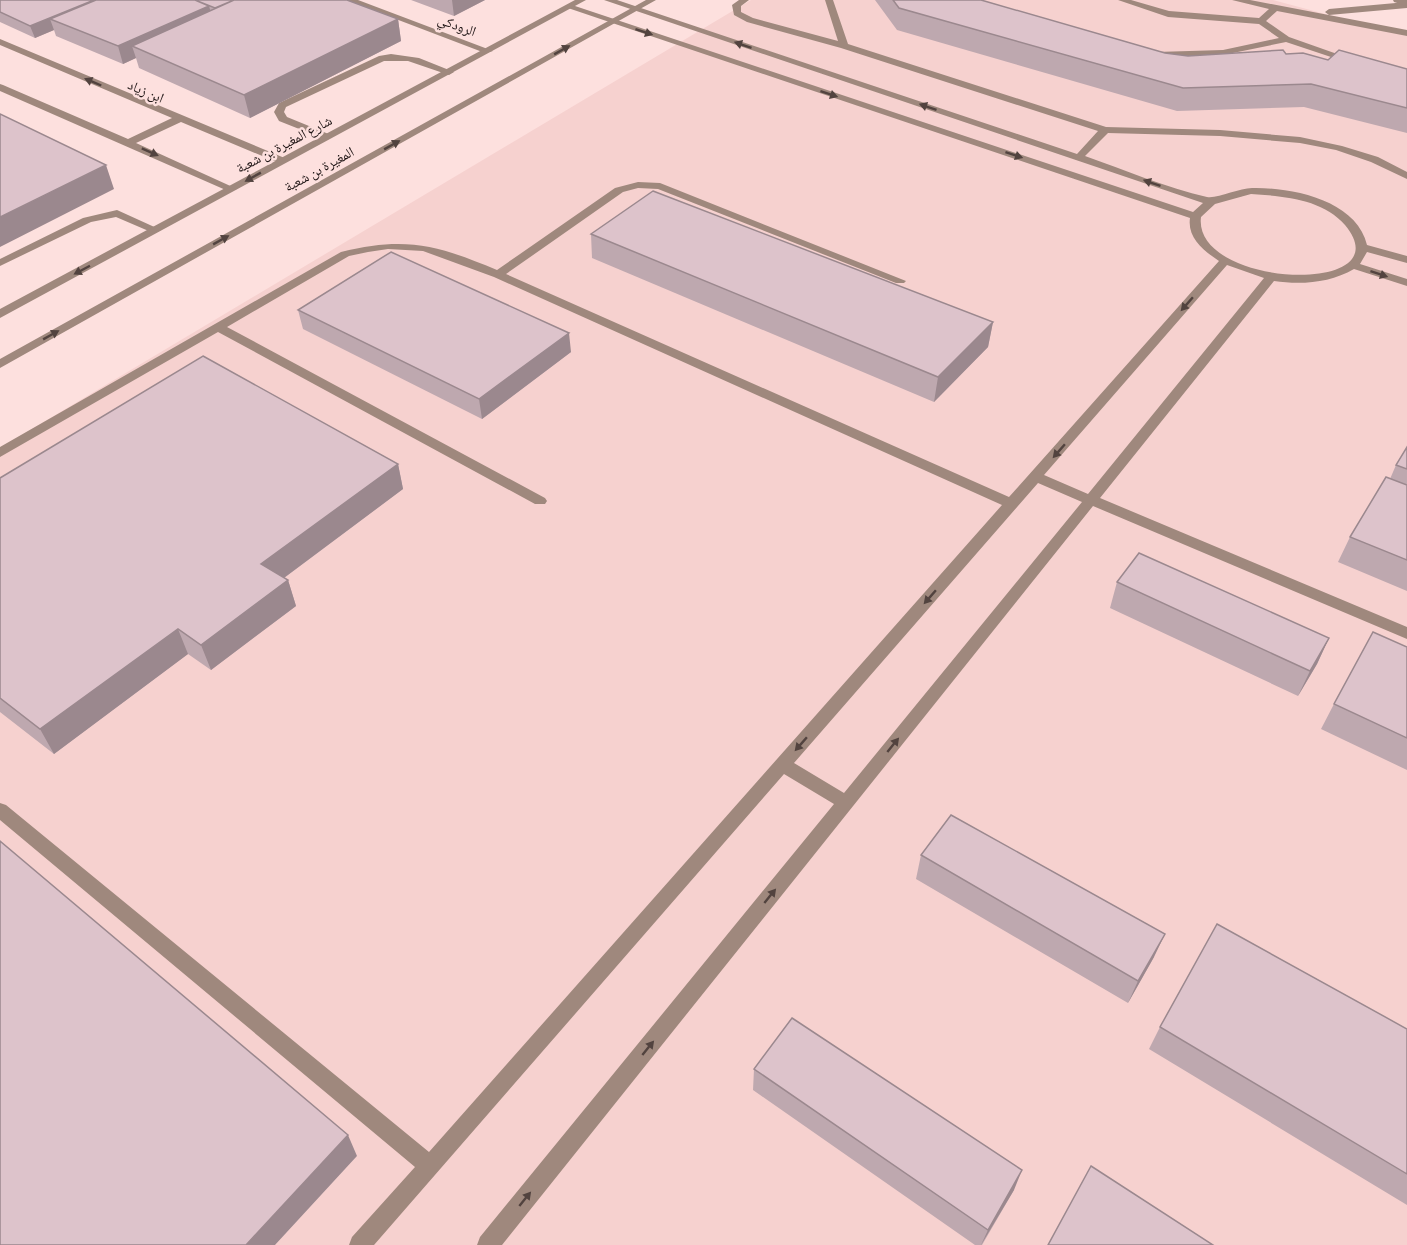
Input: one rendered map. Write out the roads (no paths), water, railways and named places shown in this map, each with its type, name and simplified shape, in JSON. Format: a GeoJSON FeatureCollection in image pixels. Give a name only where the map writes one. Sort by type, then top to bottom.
{"type":"FeatureCollection","features":[{"type":"Feature","properties":{"kind":"street","name":"الرودكي"},"geometry":{"type":"LineString","coordinates":[[350,0],[488,51]]}},
{"type":"Feature","properties":{"kind":"street","name":"شارع المغيرة بن شعبة"},"geometry":{"type":"LineString","coordinates":[[0,314],[582,0]]}},
{"type":"Feature","properties":{"kind":"street"},"geometry":{"type":"LineString","coordinates":[[608,0],[1208,201]]}},
{"type":"Feature","properties":{"kind":"street","name":"المغيرة بن شعبة"},"geometry":{"type":"LineString","coordinates":[[0,364],[652,0]]}},
{"type":"Feature","properties":{"kind":"street"},"geometry":{"type":"LineString","coordinates":[[745,0],[736,5],[737,13],[750,20],[844,46],[1105,130],[1278,137],[1317,143],[1359,154],[1407,176]]}},
{"type":"Feature","properties":{"kind":"street"},"geometry":{"type":"LineString","coordinates":[[829,0],[844,46]]}},
{"type":"Feature","properties":{"kind":"street"},"geometry":{"type":"LineString","coordinates":[[1122,0],[1168,14],[1261,21],[1286,39],[1363,64]]}},
{"type":"Feature","properties":{"kind":"street"},"geometry":{"type":"LineString","coordinates":[[1236,0],[1407,33]]}},
{"type":"Feature","properties":{"kind":"street"},"geometry":{"type":"LineString","coordinates":[[1396,0],[1407,4]]}},
{"type":"Feature","properties":{"kind":"street"},"geometry":{"type":"LineString","coordinates":[[1311,14],[1407,4]]}},
{"type":"Feature","properties":{"kind":"street"},"geometry":{"type":"LineString","coordinates":[[569,7],[1196,216]]}},
{"type":"Feature","properties":{"kind":"street"},"geometry":{"type":"LineString","coordinates":[[1261,21],[1274,9]]}},
{"type":"Feature","properties":{"kind":"street"},"geometry":{"type":"LineString","coordinates":[[1145,53],[1199,56],[1246,51],[1286,39]]}},
{"type":"Feature","properties":{"kind":"street","name":"ابن زياد"},"geometry":{"type":"LineString","coordinates":[[0,42],[178,119],[283,161]]}},
{"type":"Feature","properties":{"kind":"street"},"geometry":{"type":"LineString","coordinates":[[327,137],[283,118],[279,112],[282,105],[382,58],[404,56],[449,72]]}},
{"type":"Feature","properties":{"kind":"street"},"geometry":{"type":"LineString","coordinates":[[0,87],[232,189]]}},
{"type":"Feature","properties":{"kind":"street"},"geometry":{"type":"LineString","coordinates":[[0,101],[16,94]]}},
{"type":"Feature","properties":{"kind":"street"},"geometry":{"type":"LineString","coordinates":[[128,143],[178,119]]}},
{"type":"Feature","properties":{"kind":"street"},"geometry":{"type":"LineString","coordinates":[[948,133],[965,120]]}},
{"type":"Feature","properties":{"kind":"street"},"geometry":{"type":"LineString","coordinates":[[1078,158],[1105,130]]}},
{"type":"Feature","properties":{"kind":"street"},"geometry":{"type":"LineString","coordinates":[[498,275],[619,190],[638,185],[660,186],[900,281]]}},
{"type":"Feature","properties":{"kind":"street"},"geometry":{"type":"LineString","coordinates":[[1251,191],[1270,192],[1309,200],[1341,216],[1353,226],[1362,247],[1359,257],[1352,265],[1324,277],[1305,279],[1272,276],[1226,260],[1201,241],[1196,230],[1196,216],[1208,201],[1234,193],[1251,191]]}},
{"type":"Feature","properties":{"kind":"street"},"geometry":{"type":"LineString","coordinates":[[0,263],[87,220],[117,213],[155,230]]}},
{"type":"Feature","properties":{"kind":"street"},"geometry":{"type":"LineString","coordinates":[[0,453],[345,254],[373,245],[408,244],[439,250],[498,275],[1012,504]]}},
{"type":"Feature","properties":{"kind":"street"},"geometry":{"type":"LineString","coordinates":[[1362,247],[1407,260]]}},
{"type":"Feature","properties":{"kind":"street"},"geometry":{"type":"LineString","coordinates":[[360,1245],[1226,260]]}},
{"type":"Feature","properties":{"kind":"street"},"geometry":{"type":"LineString","coordinates":[[1352,265],[1407,283]]}},
{"type":"Feature","properties":{"kind":"street"},"geometry":{"type":"LineString","coordinates":[[488,1245],[1272,276]]}},
{"type":"Feature","properties":{"kind":"street"},"geometry":{"type":"LineString","coordinates":[[218,327],[540,501]]}},
{"type":"Feature","properties":{"kind":"street"},"geometry":{"type":"LineString","coordinates":[[1036,477],[1407,633]]}},
{"type":"Feature","properties":{"kind":"street"},"geometry":{"type":"LineString","coordinates":[[783,765],[846,803]]}},
{"type":"Feature","properties":{"kind":"street"},"geometry":{"type":"LineString","coordinates":[[0,810],[182,958],[430,1166]]}}]}
